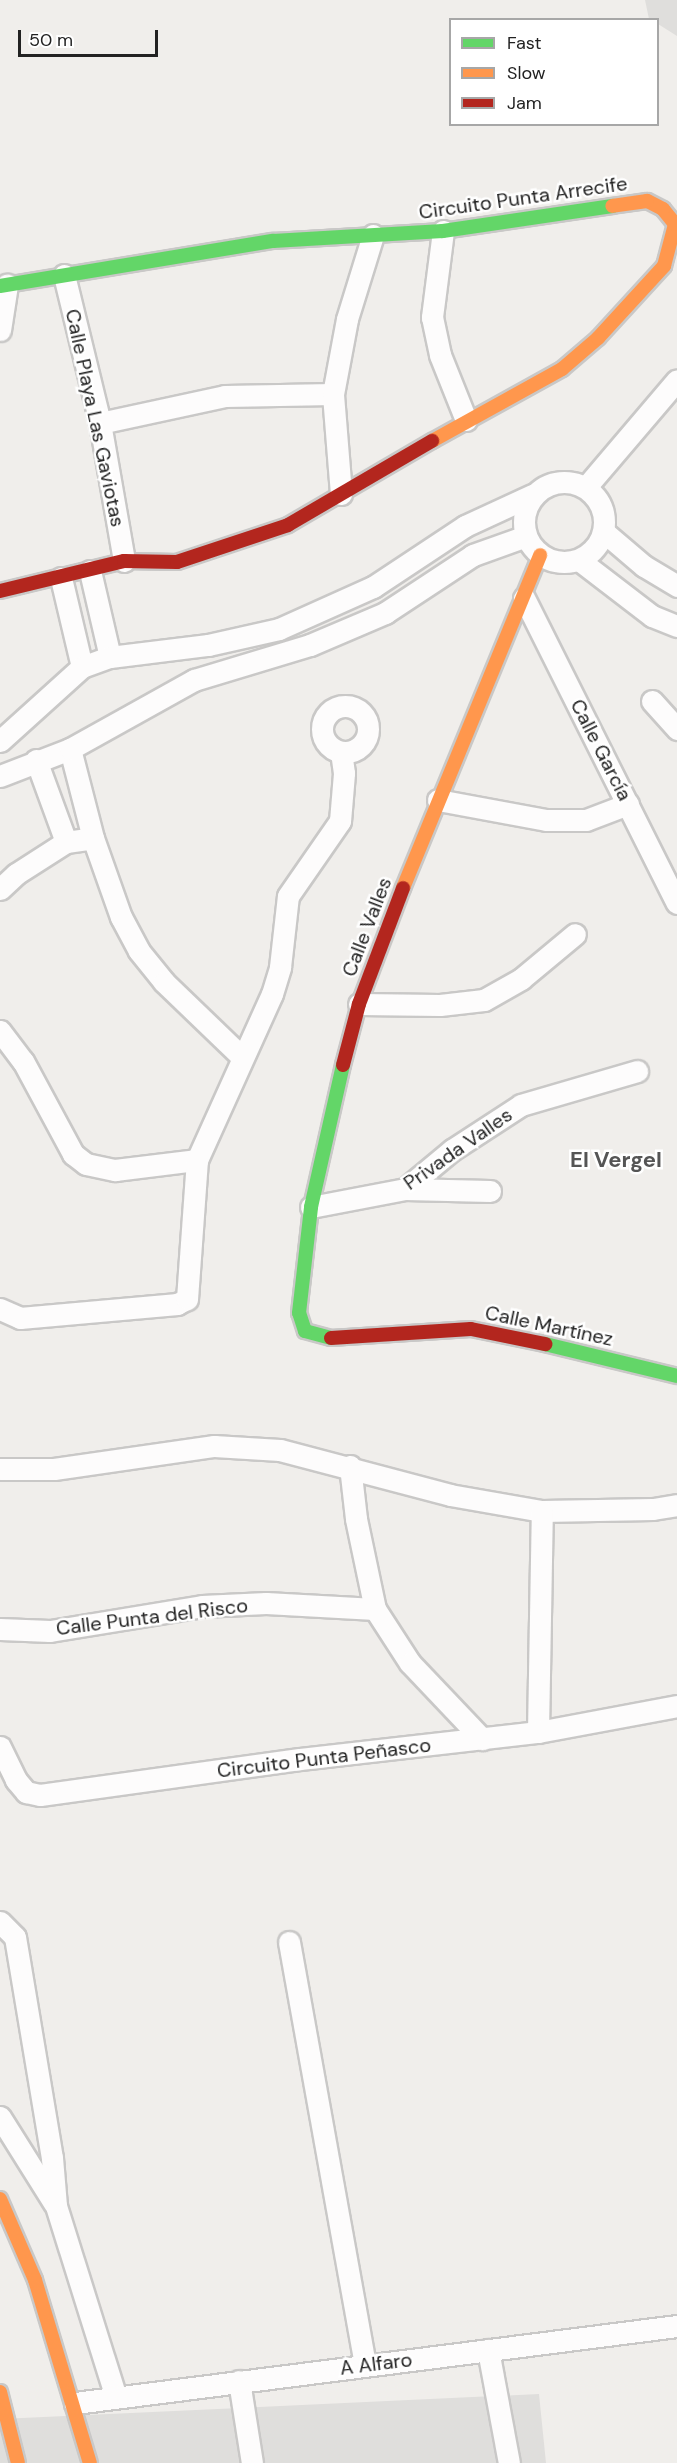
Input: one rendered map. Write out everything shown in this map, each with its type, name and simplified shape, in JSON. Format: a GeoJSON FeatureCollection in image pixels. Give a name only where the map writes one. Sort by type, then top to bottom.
{"type":"FeatureCollection","features":[{"type":"Feature","properties":{"kind":"street","name":"Circuito Punta Arrecife"},"geometry":{"type":"LineString","coordinates":[[0,591],[124,561],[177,562],[288,525],[465,420],[542,382],[598,338],[664,266],[673,243],[675,224],[663,209],[647,201],[443,231],[273,241],[4,286]]}},
{"type":"Feature","properties":{"kind":"street"},"geometry":{"type":"LineString","coordinates":[[443,231],[432,317],[440,355],[465,420]]}},
{"type":"Feature","properties":{"kind":"street"},"geometry":{"type":"LineString","coordinates":[[341,494],[336,461],[333,394],[344,330],[373,235]]}},
{"type":"Feature","properties":{"kind":"street","name":"Calle Playa Las Gaviotas"},"geometry":{"type":"LineString","coordinates":[[64,275],[100,423],[124,561]]}},
{"type":"Feature","properties":{"kind":"street"},"geometry":{"type":"LineString","coordinates":[[0,330],[4,286]]}},
{"type":"Feature","properties":{"kind":"street"},"geometry":{"type":"LineString","coordinates":[[586,487],[677,380]]}},
{"type":"Feature","properties":{"kind":"street"},"geometry":{"type":"LineString","coordinates":[[100,423],[225,396],[333,394]]}},
{"type":"Feature","properties":{"kind":"street"},"geometry":{"type":"LineString","coordinates":[[0,741],[82,667],[110,657],[208,645],[279,629],[373,587],[465,526],[558,481],[586,487],[598,499],[604,515],[604,532],[595,549],[579,560],[553,561],[540,555],[526,536],[525,508],[532,495]]}},
{"type":"Feature","properties":{"kind":"street"},"geometry":{"type":"LineString","coordinates":[[604,532],[644,566],[677,586]]}},
{"type":"Feature","properties":{"kind":"street"},"geometry":{"type":"LineString","coordinates":[[0,776],[36,760],[70,749],[153,700],[194,680],[287,653],[385,613],[473,555],[526,536]]}},
{"type":"Feature","properties":{"kind":"street","name":"Calle Valles"},"geometry":{"type":"LineString","coordinates":[[305,1331],[299,1313],[311,1207],[331,1110],[359,1004],[438,800],[540,555]]}},
{"type":"Feature","properties":{"kind":"street"},"geometry":{"type":"LineString","coordinates":[[579,560],[652,616],[677,626]]}},
{"type":"Feature","properties":{"kind":"street"},"geometry":{"type":"LineString","coordinates":[[90,571],[110,657]]}},
{"type":"Feature","properties":{"kind":"street"},"geometry":{"type":"LineString","coordinates":[[61,578],[82,667]]}},
{"type":"Feature","properties":{"kind":"street","name":"Calle García"},"geometry":{"type":"LineString","coordinates":[[524,598],[677,903]]}},
{"type":"Feature","properties":{"kind":"street"},"geometry":{"type":"LineString","coordinates":[[652,701],[677,729]]}},
{"type":"Feature","properties":{"kind":"street"},"geometry":{"type":"LineString","coordinates":[[70,749],[93,838],[121,917],[139,951],[164,981],[241,1056]]}},
{"type":"Feature","properties":{"kind":"street"},"geometry":{"type":"LineString","coordinates":[[0,1309],[20,1318],[177,1304],[188,1299],[197,1160],[241,1056],[261,1020],[280,967],[288,896],[318,859],[340,821],[344,773],[341,752]]}},
{"type":"Feature","properties":{"kind":"street"},"geometry":{"type":"LineString","coordinates":[[36,760],[66,842]]}},
{"type":"Feature","properties":{"kind":"street"},"geometry":{"type":"LineString","coordinates":[[438,800],[546,820],[586,820],[628,804]]}},
{"type":"Feature","properties":{"kind":"street"},"geometry":{"type":"LineString","coordinates":[[0,889],[16,874],[66,842],[93,838]]}},
{"type":"Feature","properties":{"kind":"street"},"geometry":{"type":"LineString","coordinates":[[359,1004],[440,1005],[484,1000],[521,979],[576,934]]}},
{"type":"Feature","properties":{"kind":"street"},"geometry":{"type":"LineString","coordinates":[[0,1031],[23,1061],[73,1154],[86,1164],[115,1170],[197,1160]]}},
{"type":"Feature","properties":{"kind":"street","name":"Privada Valles"},"geometry":{"type":"LineString","coordinates":[[311,1207],[405,1189],[452,1150],[521,1105],[637,1071]]}},
{"type":"Feature","properties":{"kind":"street"},"geometry":{"type":"LineString","coordinates":[[405,1189],[490,1191]]}},
{"type":"Feature","properties":{"kind":"street","name":"Calle Martínez"},"geometry":{"type":"LineString","coordinates":[[305,1331],[323,1338],[471,1329],[498,1332],[677,1376]]}},
{"type":"Feature","properties":{"kind":"street"},"geometry":{"type":"LineString","coordinates":[[0,1469],[54,1469],[214,1446],[280,1450],[350,1466],[450,1496],[542,1511],[653,1509],[677,1505]]}},
{"type":"Feature","properties":{"kind":"street"},"geometry":{"type":"LineString","coordinates":[[350,1466],[356,1519],[375,1609],[410,1663],[482,1739]]}},
{"type":"Feature","properties":{"kind":"street"},"geometry":{"type":"LineString","coordinates":[[538,1732],[542,1511]]}},
{"type":"Feature","properties":{"kind":"street","name":"Calle Punta del Risco"},"geometry":{"type":"LineString","coordinates":[[0,1629],[50,1631],[213,1605],[266,1603],[375,1609]]}},
{"type":"Feature","properties":{"kind":"street","name":"Circuito Punta Peñasco"},"geometry":{"type":"LineString","coordinates":[[0,1747],[16,1780],[26,1792],[40,1795],[300,1759],[538,1732],[676,1701]]}},
{"type":"Feature","properties":{"kind":"street"},"geometry":{"type":"LineString","coordinates":[[0,1922],[15,1937],[51,2147],[56,2206],[116,2397]]}},
{"type":"Feature","properties":{"kind":"street"},"geometry":{"type":"LineString","coordinates":[[289,1942],[365,2365]]}},
{"type":"Feature","properties":{"kind":"street"},"geometry":{"type":"LineString","coordinates":[[0,2117],[56,2206]]}},
{"type":"Feature","properties":{"kind":"street"},"geometry":{"type":"LineString","coordinates":[[0,2199],[35,2280],[75,2403],[90,2463]]}},
{"type":"Feature","properties":{"kind":"street","name":"A Alfaro"},"geometry":{"type":"LineString","coordinates":[[75,2403],[677,2326]]}},
{"type":"Feature","properties":{"kind":"street"},"geometry":{"type":"LineString","coordinates":[[488,2350],[509,2463]]}},
{"type":"Feature","properties":{"kind":"street"},"geometry":{"type":"LineString","coordinates":[[239,2381],[252,2463]]}},
{"type":"Feature","properties":{"kind":"street"},"geometry":{"type":"LineString","coordinates":[[0,2392],[18,2463]]}},
{"type":"Feature","properties":{"kind":"street"},"geometry":{"type":"LineString","coordinates":[[82,2430],[105,2463]]}},
{"type":"Feature","properties":{"kind":"shaded area"},"geometry":{"type":"Polygon","coordinates":[[[645,0],[677,0],[677,36],[659,25],[659,18],[649,18],[645,0]]]}},
{"type":"Feature","properties":{"kind":"shaded area"},"geometry":{"type":"Polygon","coordinates":[[[539,2394],[546,2463],[0,2463],[0,2419],[539,2394]]]}},
{"type":"Feature","properties":{"kind":"traffic: fast"},"geometry":{"type":"LineString","coordinates":[[0,286],[273,241],[443,231],[612,206]]}},
{"type":"Feature","properties":{"kind":"traffic: fast"},"geometry":{"type":"LineString","coordinates":[[331,1338],[305,1331],[299,1313],[311,1207],[343,1065]]}},
{"type":"Feature","properties":{"kind":"traffic: fast"},"geometry":{"type":"LineString","coordinates":[[545,1344],[677,1376]]}},
{"type":"Feature","properties":{"kind":"traffic: slow"},"geometry":{"type":"LineString","coordinates":[[432,441],[562,369],[598,338],[664,266],[675,224],[663,209],[647,201],[612,206]]}},
{"type":"Feature","properties":{"kind":"traffic: slow"},"geometry":{"type":"LineString","coordinates":[[403,888],[540,555]]}},
{"type":"Feature","properties":{"kind":"traffic: slow"},"geometry":{"type":"LineString","coordinates":[[0,2199],[35,2280],[90,2463]]}},
{"type":"Feature","properties":{"kind":"traffic: slow"},"geometry":{"type":"LineString","coordinates":[[0,2392],[18,2463]]}},
{"type":"Feature","properties":{"kind":"traffic: jam"},"geometry":{"type":"LineString","coordinates":[[0,591],[124,561],[177,562],[288,525],[432,441]]}},
{"type":"Feature","properties":{"kind":"traffic: jam"},"geometry":{"type":"LineString","coordinates":[[343,1065],[359,1004],[403,888]]}},
{"type":"Feature","properties":{"kind":"traffic: jam"},"geometry":{"type":"LineString","coordinates":[[331,1338],[471,1329],[545,1344]]}},
{"type":"Feature","properties":{"kind":"district","name":"El Vergel"},"geometry":{"type":"Point","coordinates":[616,1160]}}]}
